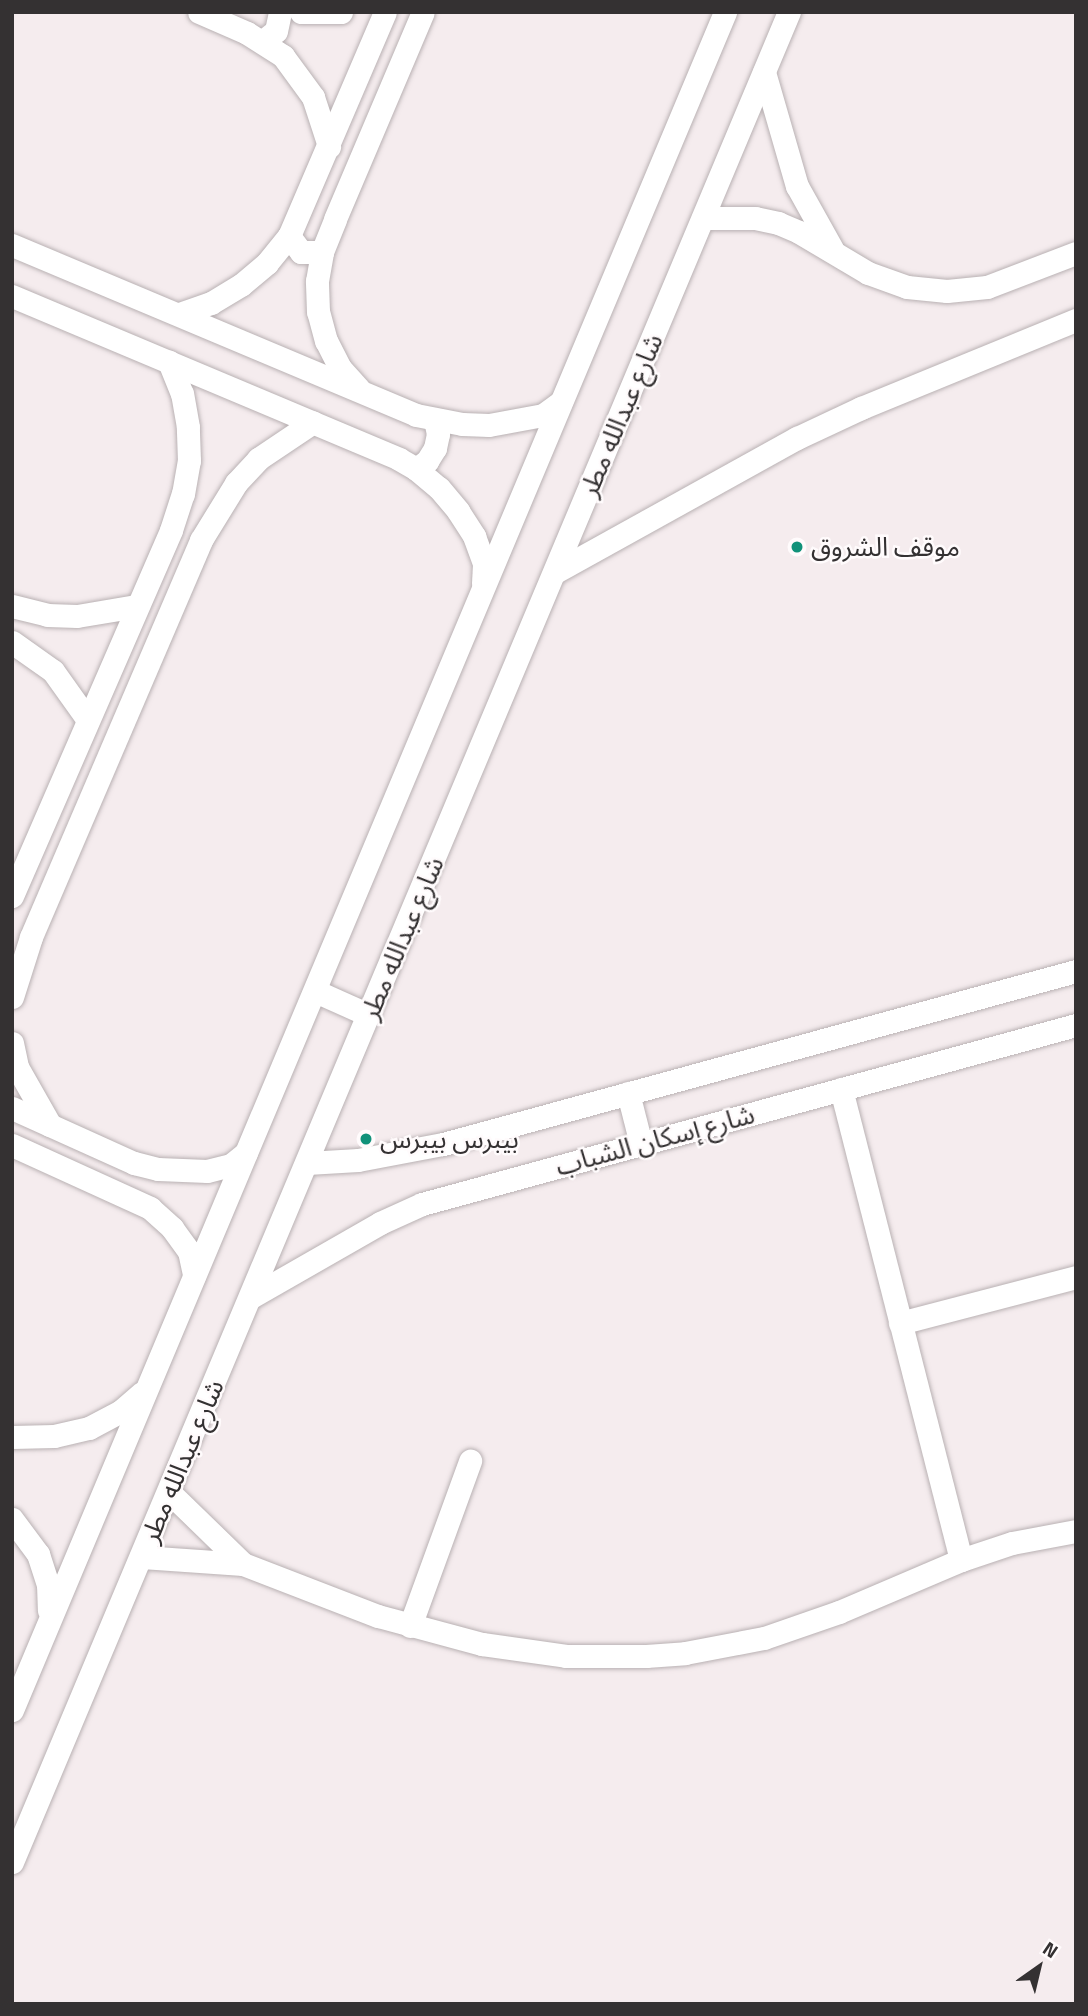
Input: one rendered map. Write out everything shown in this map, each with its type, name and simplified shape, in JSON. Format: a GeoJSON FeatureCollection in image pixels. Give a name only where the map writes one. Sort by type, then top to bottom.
{"type":"FeatureCollection","features":[{"type":"Feature","properties":{"kind":"street"},"geometry":{"type":"LineString","coordinates":[[199,12],[263,41],[300,75],[313,97],[329,146]]}},
{"type":"Feature","properties":{"kind":"street"},"geometry":{"type":"LineString","coordinates":[[263,41],[276,31],[280,12]]}},
{"type":"Feature","properties":{"kind":"street"},"geometry":{"type":"LineString","coordinates":[[301,12],[341,12]]}},
{"type":"Feature","properties":{"kind":"street"},"geometry":{"type":"LineString","coordinates":[[179,314],[211,303],[241,285],[267,263],[289,236],[385,12]]}},
{"type":"Feature","properties":{"kind":"street"},"geometry":{"type":"LineString","coordinates":[[360,391],[340,368],[323,331],[318,312],[317,281],[322,252],[423,12]]}},
{"type":"Feature","properties":{"kind":"street"},"geometry":{"type":"LineString","coordinates":[[12,1710],[725,12]]}},
{"type":"Feature","properties":{"kind":"street","name":"شارع عبدالله مطر"},"geometry":{"type":"LineString","coordinates":[[12,1862],[789,12]]}},
{"type":"Feature","properties":{"kind":"street"},"geometry":{"type":"LineString","coordinates":[[764,72],[797,186],[834,252]]}},
{"type":"Feature","properties":{"kind":"street"},"geometry":{"type":"LineString","coordinates":[[703,218],[755,218],[778,223],[869,274],[907,286],[947,291],[987,287],[1076,253]]}},
{"type":"Feature","properties":{"kind":"street"},"geometry":{"type":"LineString","coordinates":[[289,236],[301,252],[322,252]]}},
{"type":"Feature","properties":{"kind":"street"},"geometry":{"type":"LineString","coordinates":[[12,244],[360,391],[435,419],[489,425],[516,422],[543,415],[561,402]]}},
{"type":"Feature","properties":{"kind":"street"},"geometry":{"type":"LineString","coordinates":[[12,296],[313,422],[416,469],[445,495],[474,536],[484,564],[482,590]]}},
{"type":"Feature","properties":{"kind":"street"},"geometry":{"type":"LineString","coordinates":[[555,572],[797,438],[1076,320]]}},
{"type":"Feature","properties":{"kind":"street"},"geometry":{"type":"LineString","coordinates":[[12,896],[171,530],[183,494],[189,461],[184,405],[169,362]]}},
{"type":"Feature","properties":{"kind":"street"},"geometry":{"type":"LineString","coordinates":[[416,469],[427,461],[435,448],[438,433],[435,419]]}},
{"type":"Feature","properties":{"kind":"street"},"geometry":{"type":"LineString","coordinates":[[12,997],[22,937],[201,540],[236,483],[258,459],[313,422]]}},
{"type":"Feature","properties":{"kind":"street"},"geometry":{"type":"LineString","coordinates":[[171,530],[188,530],[201,540]]}},
{"type":"Feature","properties":{"kind":"street"},"geometry":{"type":"LineString","coordinates":[[88,720],[53,671],[12,640],[21,624],[16,608],[77,616],[137,606]]}},
{"type":"Feature","properties":{"kind":"street","name":"شارع إسكان الشباب"},"geometry":{"type":"LineString","coordinates":[[307,1163],[401,1154],[1076,971]]}},
{"type":"Feature","properties":{"kind":"street"},"geometry":{"type":"LineString","coordinates":[[315,991],[369,1015]]}},
{"type":"Feature","properties":{"kind":"street","name":"شارع إسكان الشباب"},"geometry":{"type":"LineString","coordinates":[[251,1297],[380,1223],[422,1204],[1076,1025]]}},
{"type":"Feature","properties":{"kind":"street"},"geometry":{"type":"LineString","coordinates":[[12,1043],[17,1067],[50,1125]]}},
{"type":"Feature","properties":{"kind":"street"},"geometry":{"type":"LineString","coordinates":[[841,1089],[961,1560]]}},
{"type":"Feature","properties":{"kind":"street"},"geometry":{"type":"LineString","coordinates":[[628,1093],[641,1144]]}},
{"type":"Feature","properties":{"kind":"street"},"geometry":{"type":"LineString","coordinates":[[12,1108],[134,1163],[182,1172],[207,1171],[231,1165],[246,1153]]}},
{"type":"Feature","properties":{"kind":"street"},"geometry":{"type":"LineString","coordinates":[[12,1145],[150,1208],[172,1228],[189,1251],[194,1275]]}},
{"type":"Feature","properties":{"kind":"street"},"geometry":{"type":"LineString","coordinates":[[122,1194],[135,1181],[134,1163]]}},
{"type":"Feature","properties":{"kind":"street"},"geometry":{"type":"LineString","coordinates":[[900,1323],[1076,1277]]}},
{"type":"Feature","properties":{"kind":"street"},"geometry":{"type":"LineString","coordinates":[[12,1437],[54,1436],[89,1428],[121,1411],[144,1391]]}},
{"type":"Feature","properties":{"kind":"street"},"geometry":{"type":"LineString","coordinates":[[410,1626],[470,1461]]}},
{"type":"Feature","properties":{"kind":"street"},"geometry":{"type":"LineString","coordinates":[[169,1492],[243,1564]]}},
{"type":"Feature","properties":{"kind":"street"},"geometry":{"type":"LineString","coordinates":[[12,1519],[38,1554],[48,1584],[49,1619]]}},
{"type":"Feature","properties":{"kind":"street"},"geometry":{"type":"LineString","coordinates":[[142,1557],[243,1564],[410,1626],[482,1644],[566,1656],[646,1657],[685,1653],[764,1638],[802,1626],[961,1560],[1012,1543],[1076,1531]]}},
{"type":"Feature","properties":{"kind":"place","name":"موقف الشروق"},"geometry":{"type":"Point","coordinates":[797,547]}},
{"type":"Feature","properties":{"kind":"place","name":"بيبرس بيبرس"},"geometry":{"type":"Point","coordinates":[366,1139]}}]}
